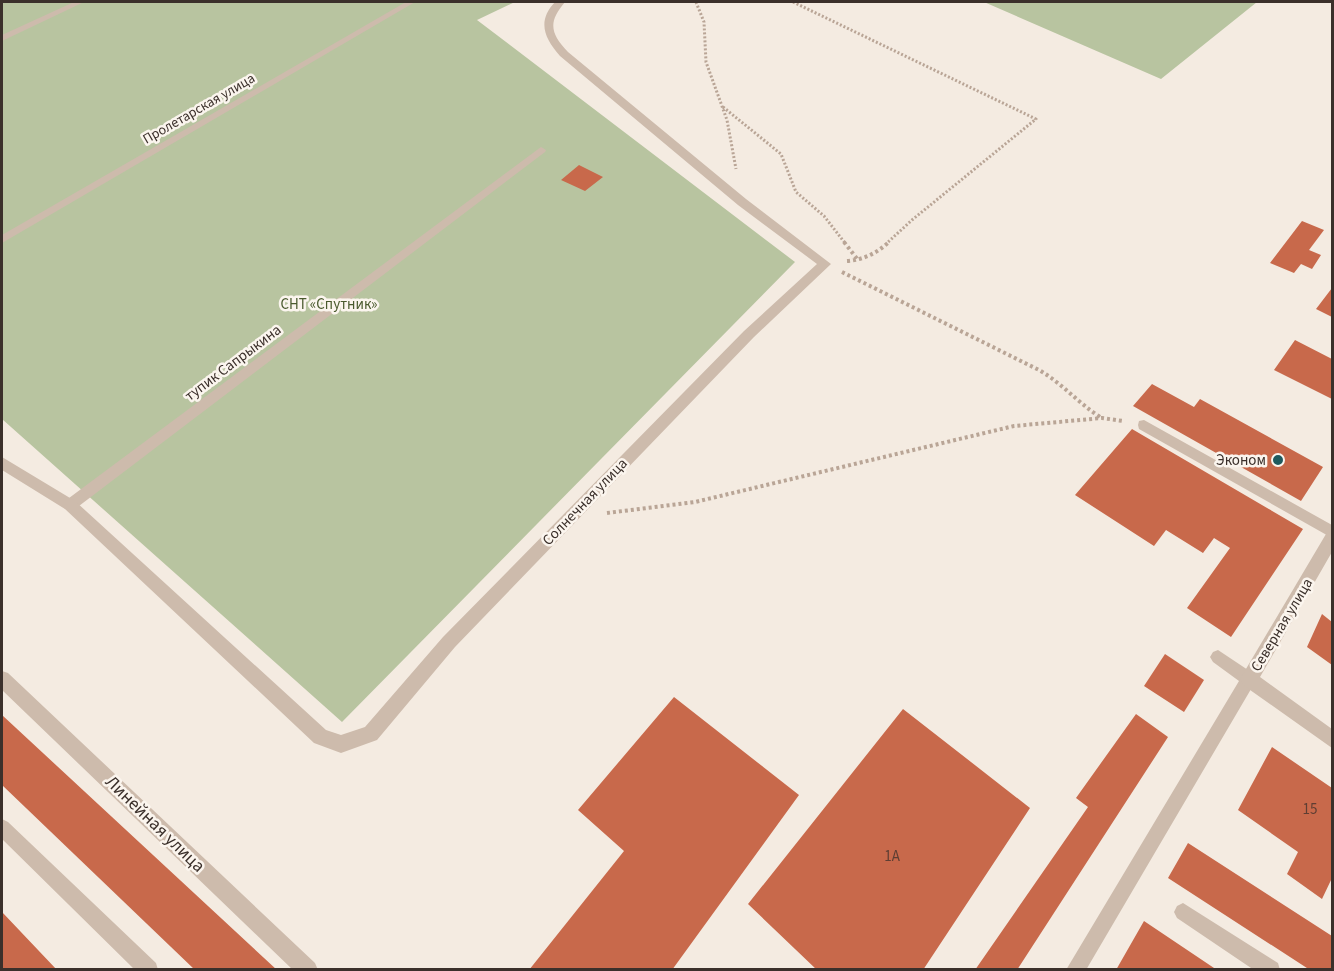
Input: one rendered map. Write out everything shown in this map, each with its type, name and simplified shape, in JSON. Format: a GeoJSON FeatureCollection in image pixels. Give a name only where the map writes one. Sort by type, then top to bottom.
{"type":"FeatureCollection","features":[{"type":"Feature","properties":{"kind":"street"},"geometry":{"type":"LineString","coordinates":[[560,2],[548,16],[546,29],[553,42],[742,202],[825,264]]}},
{"type":"Feature","properties":{"kind":"street","name":"Солнечная улица"},"geometry":{"type":"LineString","coordinates":[[70,505],[320,737],[341,744],[370,734],[449,642],[568,519],[749,334],[825,264]]}},
{"type":"Feature","properties":{"kind":"street"},"geometry":{"type":"LineString","coordinates":[[2,463],[70,505]]}},
{"type":"Feature","properties":{"kind":"street","name":"Северная улица"},"geometry":{"type":"LineString","coordinates":[[1249,679],[1332,539]]}},
{"type":"Feature","properties":{"kind":"street","name":"Линейная улица"},"geometry":{"type":"LineString","coordinates":[[2,679],[308,969]]}},
{"type":"Feature","properties":{"kind":"street"},"geometry":{"type":"LineString","coordinates":[[1249,679],[1332,739]]}},
{"type":"Feature","properties":{"kind":"lane"},"geometry":{"type":"LineString","coordinates":[[2,38],[80,2]]}},
{"type":"Feature","properties":{"kind":"lane","name":"Пролетарская улица"},"geometry":{"type":"LineString","coordinates":[[2,240],[411,2]]}},
{"type":"Feature","properties":{"kind":"lane","name":"тупик Сапрыкина"},"geometry":{"type":"LineString","coordinates":[[70,505],[542,150]]}},
{"type":"Feature","properties":{"kind":"lane"},"geometry":{"type":"LineString","coordinates":[[1144,425],[1332,532]]}},
{"type":"Feature","properties":{"kind":"lane"},"geometry":{"type":"LineString","coordinates":[[1075,969],[1249,679],[1218,657]]}},
{"type":"Feature","properties":{"kind":"lane"},"geometry":{"type":"LineString","coordinates":[[2,828],[149,969]]}},
{"type":"Feature","properties":{"kind":"lane"},"geometry":{"type":"LineString","coordinates":[[1183,912],[1271,969]]}},
{"type":"Feature","properties":{"kind":"path"},"geometry":{"type":"LineString","coordinates":[[696,2],[704,22],[706,62],[723,107],[742,202]]}},
{"type":"Feature","properties":{"kind":"path"},"geometry":{"type":"LineString","coordinates":[[793,2],[1036,119],[1016,138],[912,220],[881,249],[858,260],[825,264]]}},
{"type":"Feature","properties":{"kind":"path"},"geometry":{"type":"LineString","coordinates":[[723,107],[781,154],[796,192],[824,216],[858,260]]}},
{"type":"Feature","properties":{"kind":"path"},"geometry":{"type":"LineString","coordinates":[[568,519],[695,502],[1014,426],[1102,418],[1080,404],[1062,384],[1039,370],[969,338],[897,298],[825,264]]}},
{"type":"Feature","properties":{"kind":"green space","name":"СНТ «Спутник»"},"geometry":{"type":"Polygon","coordinates":[[[2,2],[515,2],[477,20],[795,262],[342,722],[2,419],[2,2]]]}},
{"type":"Feature","properties":{"kind":"green space"},"geometry":{"type":"Polygon","coordinates":[[[984,2],[1257,2],[1161,79],[984,2]]]}},
{"type":"Feature","properties":{"kind":"building"},"geometry":{"type":"Polygon","coordinates":[[[579,165],[603,177],[585,191],[561,180],[579,165]]]}},
{"type":"Feature","properties":{"kind":"building"},"geometry":{"type":"Polygon","coordinates":[[[1302,221],[1324,230],[1309,250],[1321,255],[1312,269],[1301,264],[1294,273],[1270,263],[1302,221]]]}},
{"type":"Feature","properties":{"kind":"building"},"geometry":{"type":"Polygon","coordinates":[[[1332,288],[1332,317],[1316,309],[1332,288]]]}},
{"type":"Feature","properties":{"kind":"building"},"geometry":{"type":"Polygon","coordinates":[[[1295,340],[1332,359],[1332,399],[1274,370],[1295,340]]]}},
{"type":"Feature","properties":{"kind":"building"},"geometry":{"type":"Polygon","coordinates":[[[1152,384],[1194,407],[1200,399],[1323,467],[1301,501],[1133,406],[1152,384]]]}},
{"type":"Feature","properties":{"kind":"building"},"geometry":{"type":"Polygon","coordinates":[[[1132,429],[1303,529],[1231,637],[1187,608],[1230,548],[1214,538],[1203,553],[1166,530],[1154,546],[1075,495],[1132,429]]]}},
{"type":"Feature","properties":{"kind":"building"},"geometry":{"type":"Polygon","coordinates":[[[1322,614],[1332,622],[1332,665],[1307,647],[1322,614]]]}},
{"type":"Feature","properties":{"kind":"building"},"geometry":{"type":"Polygon","coordinates":[[[1165,654],[1204,680],[1184,712],[1144,686],[1165,654]]]}},
{"type":"Feature","properties":{"kind":"building"},"geometry":{"type":"Polygon","coordinates":[[[674,697],[799,795],[672,970],[529,970],[624,851],[578,810],[674,697]]]}},
{"type":"Feature","properties":{"kind":"building"},"geometry":{"type":"Polygon","coordinates":[[[903,709],[1030,808],[923,970],[817,970],[748,904],[903,709]]]}},
{"type":"Feature","properties":{"kind":"building"},"geometry":{"type":"Polygon","coordinates":[[[1136,714],[1168,737],[1017,970],[975,970],[1088,807],[1076,798],[1136,714]]]}},
{"type":"Feature","properties":{"kind":"building"},"geometry":{"type":"Polygon","coordinates":[[[2,715],[277,970],[195,970],[2,785],[2,715]]]}},
{"type":"Feature","properties":{"kind":"building"},"geometry":{"type":"Polygon","coordinates":[[[1272,747],[1332,788],[1332,878],[1322,899],[1287,874],[1298,852],[1238,810],[1272,747]]]}},
{"type":"Feature","properties":{"kind":"building"},"geometry":{"type":"Polygon","coordinates":[[[1188,843],[1332,936],[1332,970],[1310,970],[1168,878],[1188,843]]]}},
{"type":"Feature","properties":{"kind":"building"},"geometry":{"type":"Polygon","coordinates":[[[2,912],[57,970],[2,970],[2,912]]]}},
{"type":"Feature","properties":{"kind":"building"},"geometry":{"type":"Polygon","coordinates":[[[1144,921],[1217,970],[1116,970],[1144,921]]]}},
{"type":"Feature","properties":{"kind":"place","name":"Эконом"},"geometry":{"type":"Point","coordinates":[1278,460]}}]}
